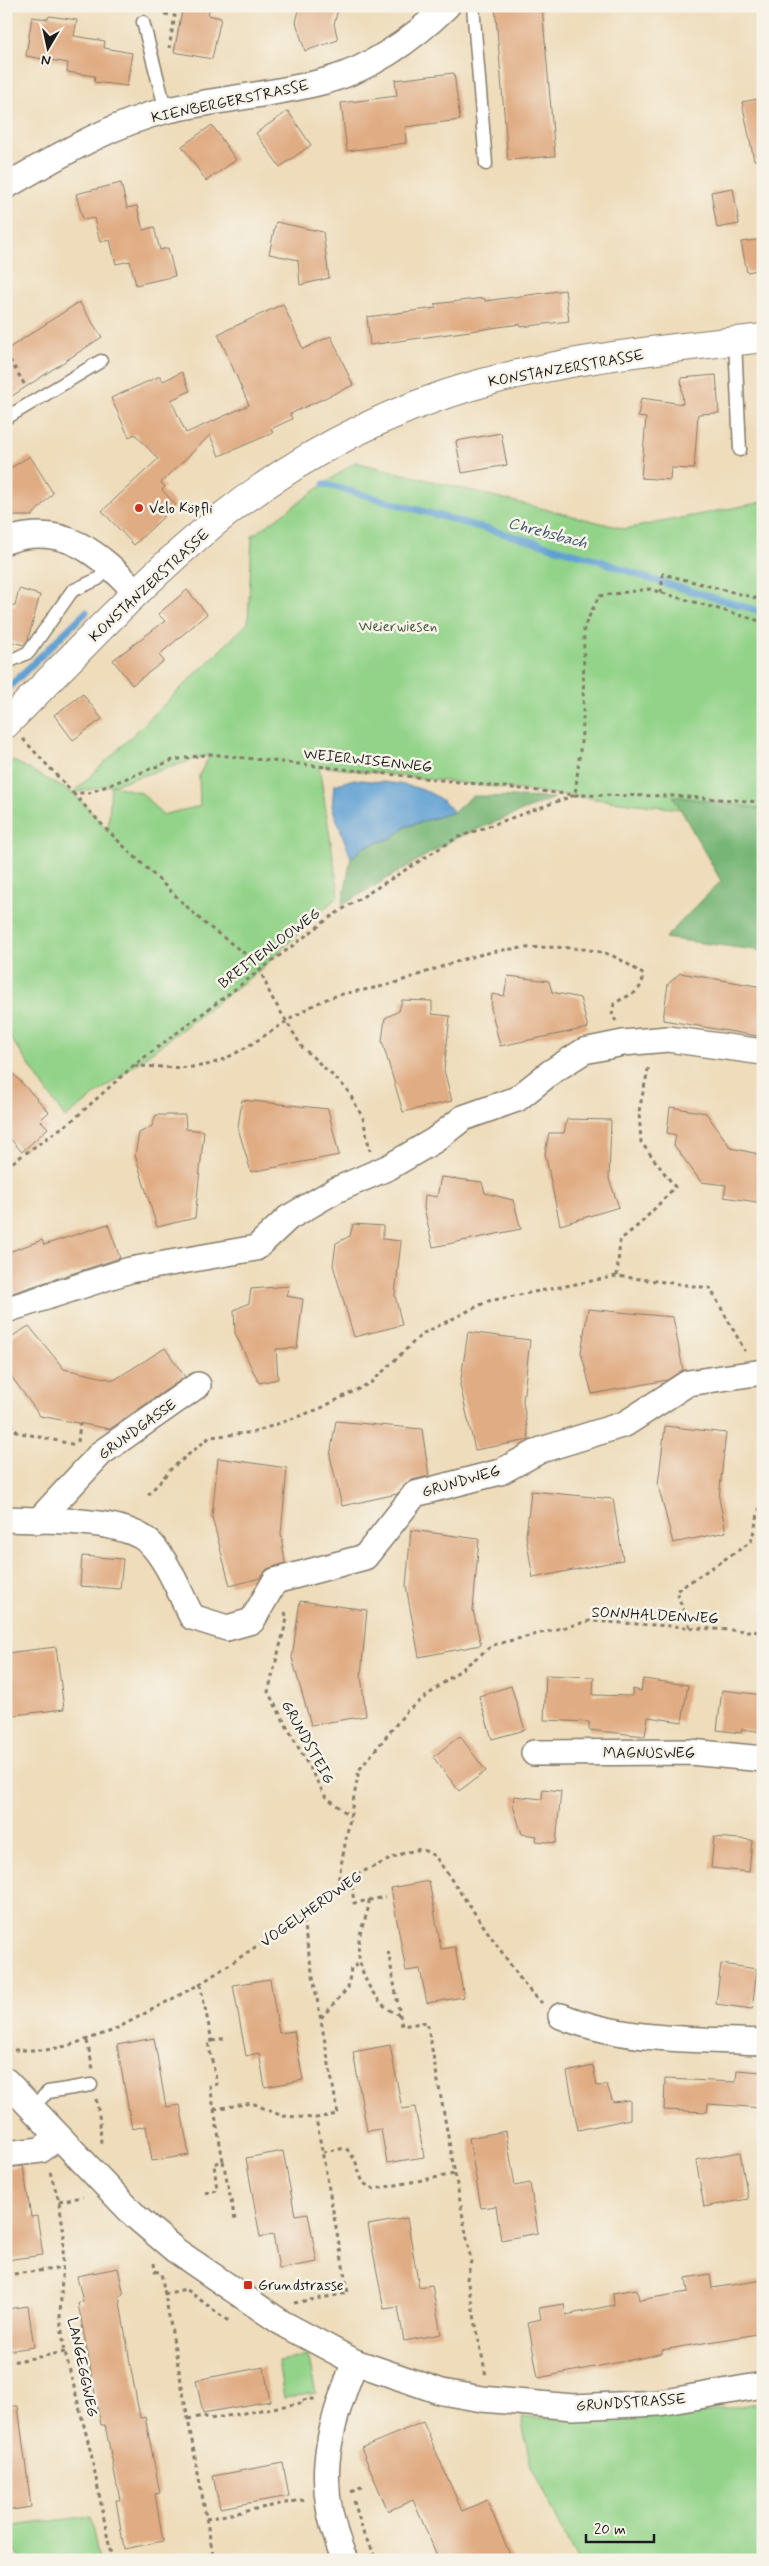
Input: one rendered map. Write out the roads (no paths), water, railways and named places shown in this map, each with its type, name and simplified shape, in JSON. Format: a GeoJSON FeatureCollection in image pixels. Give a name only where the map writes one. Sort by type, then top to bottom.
{"type":"FeatureCollection","features":[{"type":"Feature","properties":{"kind":"main road","name":"KONSTANZERSTRASSE"},"geometry":{"type":"LineString","coordinates":[[7,723],[138,593],[220,519],[280,475],[345,438],[403,411],[472,386],[546,368],[763,338]]}},
{"type":"Feature","properties":{"kind":"street","name":"KIENBERGERSTRASSE"},"geometry":{"type":"LineString","coordinates":[[6,186],[86,142],[166,111],[298,87],[329,80],[356,70],[408,41],[447,6]]}},
{"type":"Feature","properties":{"kind":"street"},"geometry":{"type":"LineString","coordinates":[[6,541],[35,534],[50,534],[71,540],[110,567],[138,593]]}},
{"type":"Feature","properties":{"kind":"street"},"geometry":{"type":"LineString","coordinates":[[6,1310],[130,1270],[256,1248],[288,1218],[336,1190],[373,1174],[436,1140],[462,1118],[517,1099],[551,1072],[584,1051],[623,1043],[660,1039],[763,1052]]}},
{"type":"Feature","properties":{"kind":"street","name":"GRUNDWEG"},"geometry":{"type":"LineString","coordinates":[[38,1521],[116,1526],[136,1532],[152,1545],[192,1617],[227,1628],[252,1621],[275,1581],[365,1556],[416,1494],[500,1472],[541,1450],[625,1424],[688,1383],[760,1372]]}},
{"type":"Feature","properties":{"kind":"street","name":"GRUNDGASSE"},"geometry":{"type":"LineString","coordinates":[[38,1521],[101,1453],[198,1386]]}},
{"type":"Feature","properties":{"kind":"street"},"geometry":{"type":"LineString","coordinates":[[6,1519],[38,1521]]}},
{"type":"Feature","properties":{"kind":"street","name":"MAGNUSWEG"},"geometry":{"type":"LineString","coordinates":[[534,1753],[690,1752],[763,1759]]}},
{"type":"Feature","properties":{"kind":"street"},"geometry":{"type":"LineString","coordinates":[[562,2016],[584,2025],[662,2038],[763,2042]]}},
{"type":"Feature","properties":{"kind":"street","name":"GRUNDSTRASSE"},"geometry":{"type":"LineString","coordinates":[[6,2081],[32,2108],[50,2143],[175,2250],[282,2323],[355,2362],[442,2392],[482,2399],[573,2407],[659,2403],[763,2385]]}},
{"type":"Feature","properties":{"kind":"street"},"geometry":{"type":"LineString","coordinates":[[6,2154],[50,2143]]}},
{"type":"Feature","properties":{"kind":"street"},"geometry":{"type":"LineString","coordinates":[[345,2560],[332,2524],[327,2495],[327,2455],[337,2408],[355,2362]]}},
{"type":"Feature","properties":{"kind":"lane"},"geometry":{"type":"LineString","coordinates":[[473,6],[486,164]]}},
{"type":"Feature","properties":{"kind":"lane"},"geometry":{"type":"LineString","coordinates":[[143,22],[166,111]]}},
{"type":"Feature","properties":{"kind":"lane"},"geometry":{"type":"LineString","coordinates":[[735,341],[740,450]]}},
{"type":"Feature","properties":{"kind":"lane"},"geometry":{"type":"LineString","coordinates":[[6,418],[101,361]]}},
{"type":"Feature","properties":{"kind":"lane"},"geometry":{"type":"LineString","coordinates":[[6,663],[29,652],[72,591],[98,579],[110,567]]}},
{"type":"Feature","properties":{"kind":"lane"},"geometry":{"type":"LineString","coordinates":[[32,2108],[48,2092],[91,2085]]}},
{"type":"Feature","properties":{"kind":"water"},"geometry":{"type":"Polygon","coordinates":[[[354,779],[395,783],[421,789],[433,794],[454,812],[405,827],[392,838],[364,847],[351,858],[332,807],[334,785],[354,779]]]}},
{"type":"Feature","properties":{"kind":"waterway","name":"Chrebsbach"},"geometry":{"type":"LineString","coordinates":[[324,484],[592,558],[650,579],[763,612]]}},
{"type":"Feature","properties":{"kind":"waterway","name":"Chrebsbach"},"geometry":{"type":"LineString","coordinates":[[6,690],[86,612]]}},
{"type":"Feature","properties":{"kind":"place","name":"Velo Köpfli"},"geometry":{"type":"Point","coordinates":[139,508]}},
{"type":"Feature","properties":{"kind":"place","name":"Grundstrasse"},"geometry":{"type":"Point","coordinates":[248,2285]}},
{"type":"Feature","properties":{"kind":"park label","name":"Weierwiesen"},"geometry":{"type":"Point","coordinates":[398,626]}}]}
